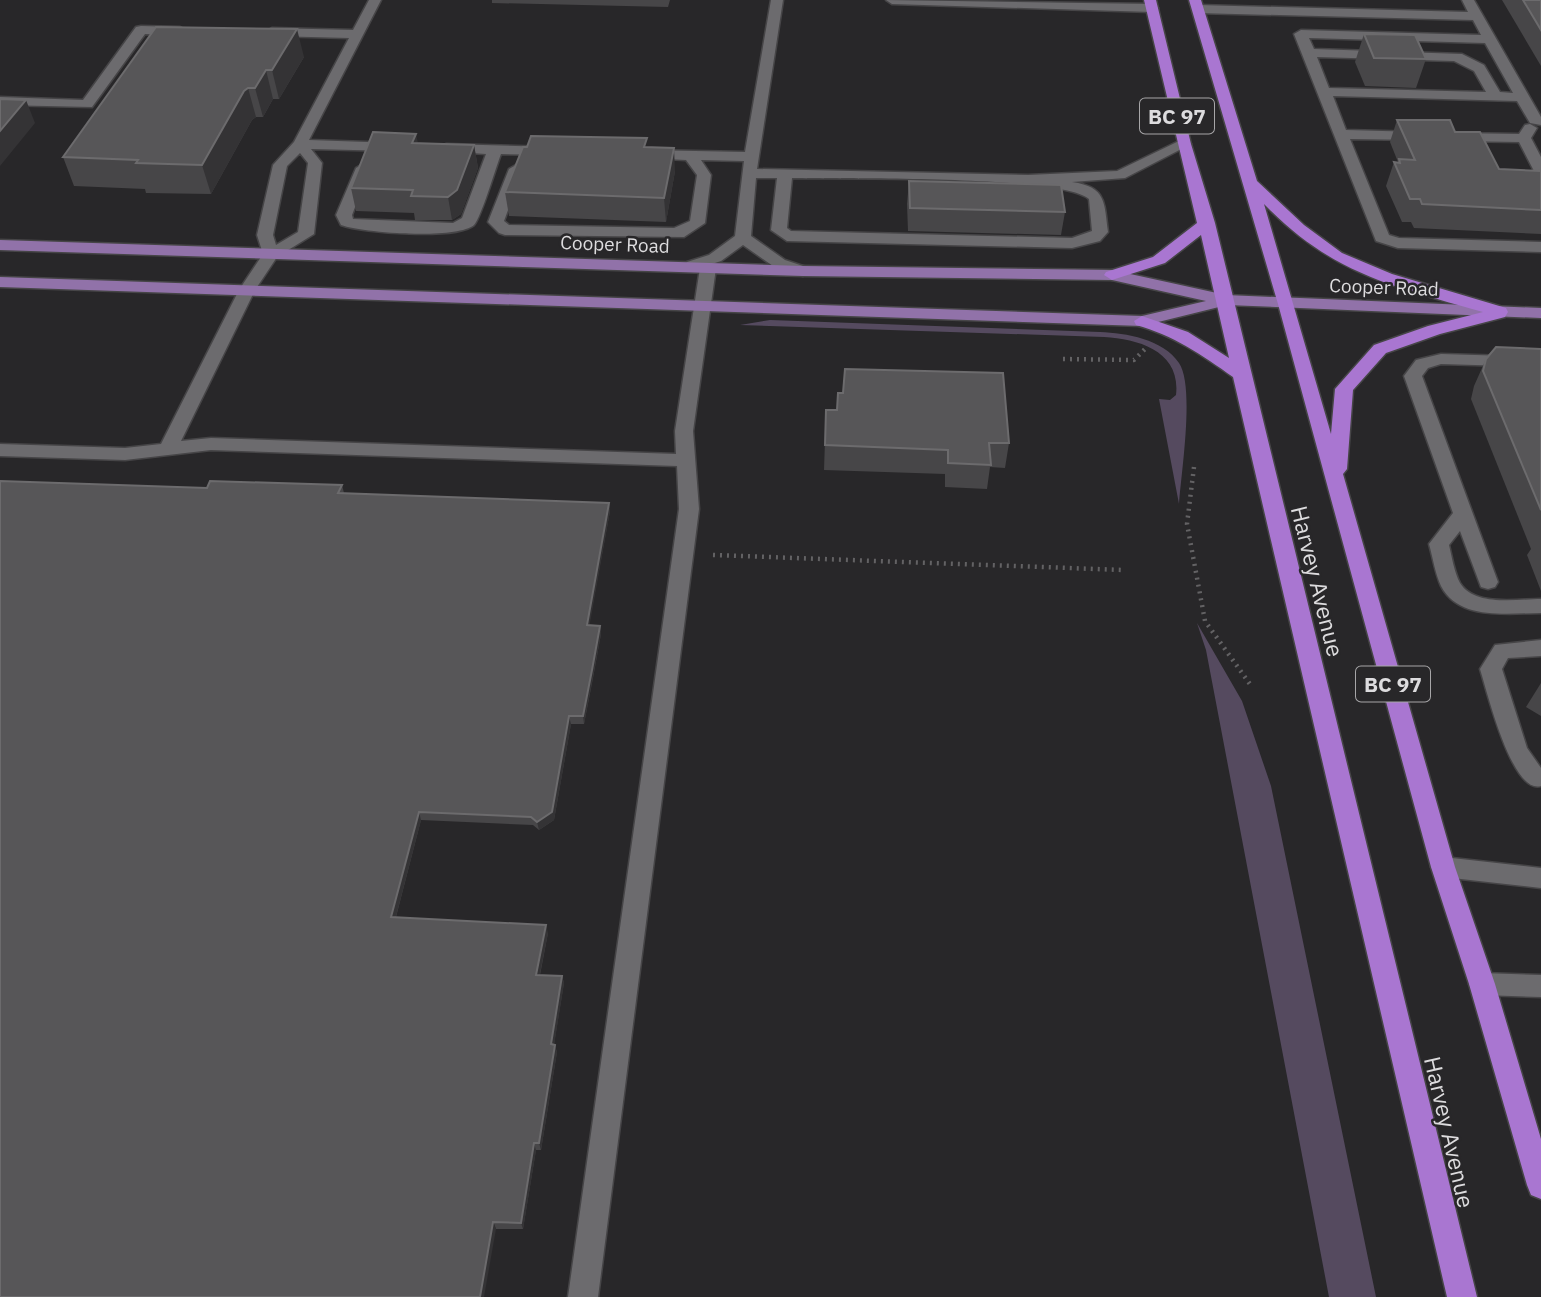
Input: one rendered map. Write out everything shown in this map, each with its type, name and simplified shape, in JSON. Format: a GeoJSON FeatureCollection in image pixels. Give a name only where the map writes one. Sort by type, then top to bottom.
{"type":"FeatureCollection","features":[{"type":"Feature","properties":{"kind":"highway","name":"Harvey Avenue"},"geometry":{"type":"LineString","coordinates":[[1151,4],[1184,144],[1226,300],[1241,375],[1462,1297]]}},
{"type":"Feature","properties":{"kind":"highway","name":"Harvey Avenue"},"geometry":{"type":"LineString","coordinates":[[1196,4],[1286,304],[1443,867],[1482,984],[1541,1185]]}},
{"type":"Feature","properties":{"kind":"highway"},"geometry":{"type":"LineString","coordinates":[[1250,181],[1293,226],[1348,263],[1500,312]]}},
{"type":"Feature","properties":{"kind":"highway"},"geometry":{"type":"LineString","coordinates":[[1112,275],[1159,260],[1207,223]]}},
{"type":"Feature","properties":{"kind":"highway"},"geometry":{"type":"LineString","coordinates":[[1337,485],[1344,389],[1380,349],[1434,330],[1500,312]]}},
{"type":"Feature","properties":{"kind":"highway"},"geometry":{"type":"LineString","coordinates":[[1142,321],[1164,326],[1189,338],[1241,375]]}},
{"type":"Feature","properties":{"kind":"main road","name":"Cooper Road"},"geometry":{"type":"LineString","coordinates":[[0,246],[803,271],[1112,275],[1226,300],[1541,313]]}},
{"type":"Feature","properties":{"kind":"main road","name":"Cooper Road"},"geometry":{"type":"LineString","coordinates":[[0,282],[1142,321],[1226,300]]}},
{"type":"Feature","properties":{"kind":"lane"},"geometry":{"type":"LineString","coordinates":[[271,254],[265,235],[279,164],[300,144],[375,0]]}},
{"type":"Feature","properties":{"kind":"lane"},"geometry":{"type":"LineString","coordinates":[[686,267],[715,258],[743,238],[750,165],[777,0]]}},
{"type":"Feature","properties":{"kind":"lane"},"geometry":{"type":"LineString","coordinates":[[892,0],[1151,4]]}},
{"type":"Feature","properties":{"kind":"lane"},"geometry":{"type":"LineString","coordinates":[[1468,0],[1522,97],[1538,120],[1524,138]]}},
{"type":"Feature","properties":{"kind":"lane"},"geometry":{"type":"LineString","coordinates":[[1196,4],[1478,16]]}},
{"type":"Feature","properties":{"kind":"lane"},"geometry":{"type":"LineString","coordinates":[[0,101],[87,104],[141,30],[195,31]]}},
{"type":"Feature","properties":{"kind":"lane"},"geometry":{"type":"LineString","coordinates":[[264,32],[357,34]]}},
{"type":"Feature","properties":{"kind":"lane"},"geometry":{"type":"LineString","coordinates":[[1490,39],[1301,34],[1382,238],[1398,243],[1541,247]]}},
{"type":"Feature","properties":{"kind":"lane"},"geometry":{"type":"LineString","coordinates":[[1309,52],[1457,57],[1479,68],[1495,96]]}},
{"type":"Feature","properties":{"kind":"lane"},"geometry":{"type":"LineString","coordinates":[[1325,92],[1522,97]]}},
{"type":"Feature","properties":{"kind":"lane"},"geometry":{"type":"LineString","coordinates":[[1341,134],[1524,138]]}},
{"type":"Feature","properties":{"kind":"lane"},"geometry":{"type":"LineString","coordinates":[[1524,138],[1541,171]]}},
{"type":"Feature","properties":{"kind":"lane"},"geometry":{"type":"LineString","coordinates":[[300,144],[571,152]]}},
{"type":"Feature","properties":{"kind":"lane"},"geometry":{"type":"LineString","coordinates":[[168,449],[247,290],[271,254],[306,234],[315,163],[300,144]]}},
{"type":"Feature","properties":{"kind":"lane"},"geometry":{"type":"LineString","coordinates":[[635,154],[691,155],[785,173],[1028,179],[1120,175],[1184,144]]}},
{"type":"Feature","properties":{"kind":"lane"},"geometry":{"type":"LineString","coordinates":[[372,146],[344,215],[346,222],[358,226],[456,228],[465,225],[469,221],[495,150]]}},
{"type":"Feature","properties":{"kind":"lane"},"geometry":{"type":"LineString","coordinates":[[523,150],[496,222],[505,230],[684,232],[696,223],[705,181],[701,167],[691,155]]}},
{"type":"Feature","properties":{"kind":"lane"},"geometry":{"type":"LineString","coordinates":[[785,173],[779,230],[787,236],[1072,243],[1087,241],[1100,232],[1096,198],[1088,191],[1028,179]]}},
{"type":"Feature","properties":{"kind":"lane"},"geometry":{"type":"LineString","coordinates":[[743,238],[779,263],[803,271]]}},
{"type":"Feature","properties":{"kind":"lane"},"geometry":{"type":"LineString","coordinates":[[583,1297],[689,509],[684,431],[708,268]]}},
{"type":"Feature","properties":{"kind":"lane"},"geometry":{"type":"LineString","coordinates":[[1488,582],[1413,376],[1422,363],[1441,359],[1541,362]]}},
{"type":"Feature","properties":{"kind":"lane"},"geometry":{"type":"LineString","coordinates":[[0,450],[125,454],[211,444],[686,460]]}},
{"type":"Feature","properties":{"kind":"lane"},"geometry":{"type":"LineString","coordinates":[[1463,514],[1439,544],[1452,588],[1465,600],[1479,604],[1541,606]]}},
{"type":"Feature","properties":{"kind":"lane"},"geometry":{"type":"LineString","coordinates":[[1539,782],[1517,751],[1491,669],[1502,651],[1541,648]]}},
{"type":"Feature","properties":{"kind":"lane"},"geometry":{"type":"LineString","coordinates":[[1443,867],[1541,878]]}},
{"type":"Feature","properties":{"kind":"lane"},"geometry":{"type":"LineString","coordinates":[[1482,984],[1541,986]]}},
{"type":"Feature","properties":{"kind":"path"},"geometry":{"type":"LineString","coordinates":[[1063,359],[1134,360],[1152,343]]}},
{"type":"Feature","properties":{"kind":"path"},"geometry":{"type":"LineString","coordinates":[[1194,467],[1187,524],[1194,579],[1205,621],[1252,687]]}},
{"type":"Feature","properties":{"kind":"path"},"geometry":{"type":"LineString","coordinates":[[709,555],[1122,570]]}},
{"type":"Feature","properties":{"kind":"shaded area"},"geometry":{"type":"Polygon","coordinates":[[[770,320],[1100,332],[1132,336],[1154,343],[1172,355],[1184,375],[1187,410],[1179,504],[1159,399],[1170,400],[1176,395],[1176,380],[1165,358],[1144,345],[1104,337],[740,325],[770,320]]]}},
{"type":"Feature","properties":{"kind":"shaded area"},"geometry":{"type":"Polygon","coordinates":[[[1197,623],[1242,701],[1271,786],[1376,1297],[1329,1297],[1206,650],[1197,623]]]}},
{"type":"Feature","properties":{"kind":"building"},"geometry":{"type":"Polygon","coordinates":[[[1523,0],[1541,0],[1541,30],[1523,0]]]}},
{"type":"Feature","properties":{"kind":"building"},"geometry":{"type":"Polygon","coordinates":[[[156,27],[297,29],[272,70],[266,70],[255,88],[244,91],[202,165],[63,157],[156,27]]]}},
{"type":"Feature","properties":{"kind":"building"},"geometry":{"type":"Polygon","coordinates":[[[1364,34],[1415,35],[1426,59],[1374,58],[1364,34]]]}},
{"type":"Feature","properties":{"kind":"building"},"geometry":{"type":"Polygon","coordinates":[[[0,99],[26,100],[0,131],[0,99]]]}},
{"type":"Feature","properties":{"kind":"building"},"geometry":{"type":"Polygon","coordinates":[[[1397,120],[1450,120],[1455,132],[1480,132],[1499,169],[1541,171],[1541,210],[1422,204],[1420,199],[1410,199],[1394,162],[1400,163],[1399,159],[1415,160],[1397,120]]]}},
{"type":"Feature","properties":{"kind":"building"},"geometry":{"type":"Polygon","coordinates":[[[373,132],[416,134],[412,143],[474,145],[457,190],[448,197],[411,196],[413,190],[351,188],[373,132]]]}},
{"type":"Feature","properties":{"kind":"building"},"geometry":{"type":"Polygon","coordinates":[[[531,136],[647,138],[644,147],[674,148],[664,198],[505,192],[523,147],[527,147],[531,136]]]}},
{"type":"Feature","properties":{"kind":"building"},"geometry":{"type":"Polygon","coordinates":[[[909,181],[1061,185],[1065,212],[910,208],[909,181]]]}},
{"type":"Feature","properties":{"kind":"building"},"geometry":{"type":"Polygon","coordinates":[[[1496,347],[1541,349],[1541,510],[1483,371],[1486,359],[1496,347]]]}},
{"type":"Feature","properties":{"kind":"building"},"geometry":{"type":"Polygon","coordinates":[[[845,369],[1003,373],[1009,443],[989,443],[991,465],[948,463],[948,450],[825,445],[826,410],[837,410],[838,393],[843,393],[845,369]]]}},
{"type":"Feature","properties":{"kind":"building"},"geometry":{"type":"Polygon","coordinates":[[[0,481],[207,488],[210,481],[342,485],[338,493],[609,503],[587,625],[600,626],[592,670],[583,716],[569,716],[552,812],[537,822],[531,817],[419,812],[391,917],[546,925],[536,975],[562,976],[551,1044],[555,1045],[539,1143],[534,1143],[521,1223],[493,1222],[480,1297],[0,1297],[0,481]]]}}]}
